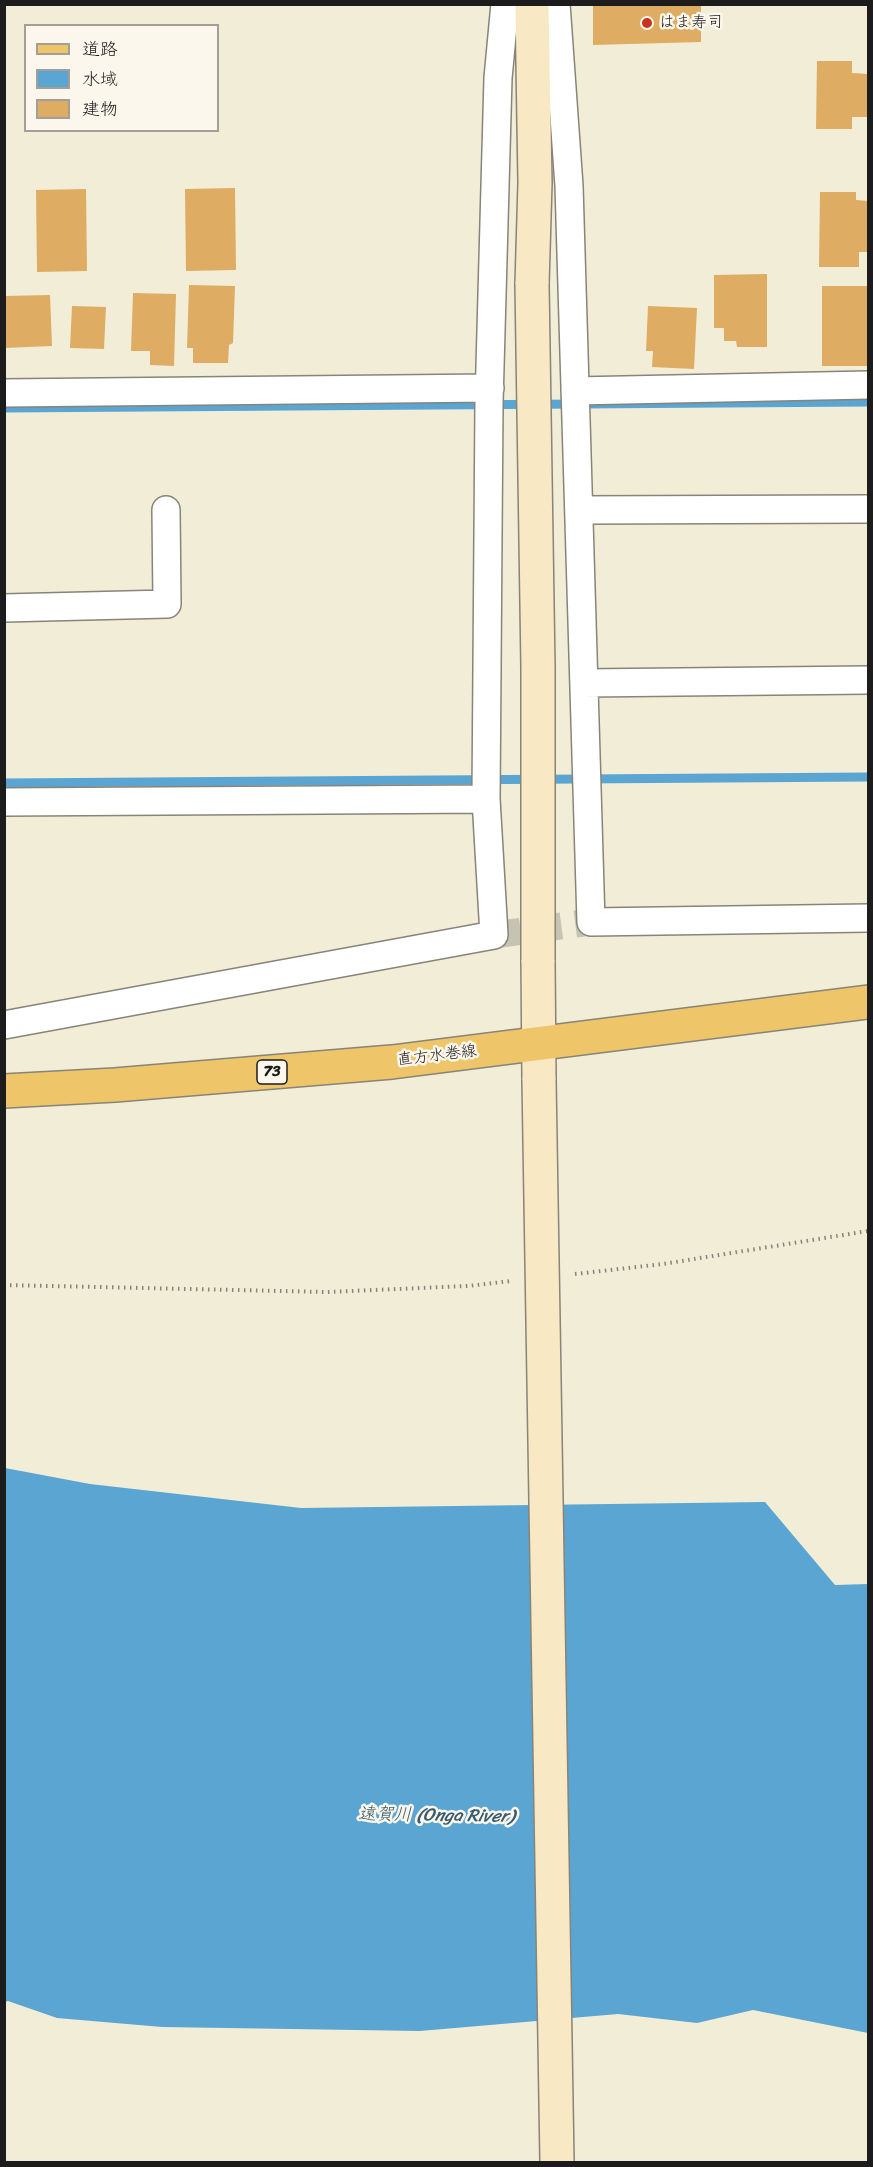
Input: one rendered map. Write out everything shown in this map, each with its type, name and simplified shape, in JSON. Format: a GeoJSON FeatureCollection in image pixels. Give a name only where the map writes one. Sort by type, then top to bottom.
{"type":"FeatureCollection","features":[{"type":"Feature","properties":{"kind":"main road","name":"直方水巻線"},"geometry":{"type":"LineString","coordinates":[[4,1091],[114,1085],[380,1063],[868,1002]]}},
{"type":"Feature","properties":{"kind":"street"},"geometry":{"type":"LineString","coordinates":[[4,1025],[494,935],[486,786],[489,403],[498,78],[505,4]]}},
{"type":"Feature","properties":{"kind":"street"},"geometry":{"type":"LineString","coordinates":[[532,4],[535,183],[532,284],[538,668],[539,1080],[557,2163]]}},
{"type":"Feature","properties":{"kind":"street"},"geometry":{"type":"LineString","coordinates":[[556,4],[569,186],[591,922],[868,918]]}},
{"type":"Feature","properties":{"kind":"street"},"geometry":{"type":"LineString","coordinates":[[575,403],[868,386]]}},
{"type":"Feature","properties":{"kind":"street"},"geometry":{"type":"LineString","coordinates":[[4,393],[489,403]]}},
{"type":"Feature","properties":{"kind":"street"},"geometry":{"type":"LineString","coordinates":[[579,510],[868,509]]}},
{"type":"Feature","properties":{"kind":"street"},"geometry":{"type":"LineString","coordinates":[[4,608],[167,604],[165,510]]}},
{"type":"Feature","properties":{"kind":"street"},"geometry":{"type":"LineString","coordinates":[[584,683],[868,680]]}},
{"type":"Feature","properties":{"kind":"street"},"geometry":{"type":"LineString","coordinates":[[4,802],[486,786]]}},
{"type":"Feature","properties":{"kind":"path"},"geometry":{"type":"LineString","coordinates":[[571,1274],[663,1264],[868,1231]]}},
{"type":"Feature","properties":{"kind":"path"},"geometry":{"type":"LineString","coordinates":[[4,1285],[327,1292],[468,1286],[514,1281]]}},
{"type":"Feature","properties":{"kind":"water","name":"遠賀川 (Onga River)"},"geometry":{"type":"Polygon","coordinates":[[[5,1468],[90,1484],[301,1508],[765,1502],[835,1585],[868,1584],[868,2033],[753,2010],[697,2023],[618,2014],[420,2031],[162,2027],[57,2018],[8,2001],[5,2002],[5,1468]]]}},
{"type":"Feature","properties":{"kind":"building","name":"はま寿司"},"geometry":{"type":"Polygon","coordinates":[[[593,4],[701,4],[701,42],[593,45],[593,4]]]}},
{"type":"Feature","properties":{"kind":"building"},"geometry":{"type":"Polygon","coordinates":[[[817,61],[852,61],[852,73],[868,74],[868,117],[852,117],[852,129],[816,129],[817,61]]]}},
{"type":"Feature","properties":{"kind":"building"},"geometry":{"type":"Polygon","coordinates":[[[235,188],[236,270],[186,271],[185,189],[235,188]]]}},
{"type":"Feature","properties":{"kind":"building"},"geometry":{"type":"Polygon","coordinates":[[[86,189],[87,271],[37,272],[36,190],[86,189]]]}},
{"type":"Feature","properties":{"kind":"building"},"geometry":{"type":"Polygon","coordinates":[[[820,192],[856,192],[856,200],[868,201],[868,252],[859,252],[859,267],[819,267],[820,192]]]}},
{"type":"Feature","properties":{"kind":"building"},"geometry":{"type":"Polygon","coordinates":[[[767,274],[767,347],[737,347],[736,341],[724,341],[724,328],[714,328],[714,275],[767,274]]]}},
{"type":"Feature","properties":{"kind":"building"},"geometry":{"type":"Polygon","coordinates":[[[189,285],[235,286],[233,343],[229,345],[228,363],[193,363],[193,348],[187,348],[189,285]]]}},
{"type":"Feature","properties":{"kind":"building"},"geometry":{"type":"Polygon","coordinates":[[[822,286],[868,286],[868,366],[822,366],[822,286]]]}},
{"type":"Feature","properties":{"kind":"building"},"geometry":{"type":"Polygon","coordinates":[[[133,293],[176,294],[174,366],[150,365],[150,351],[131,351],[133,293]]]}},
{"type":"Feature","properties":{"kind":"building"},"geometry":{"type":"Polygon","coordinates":[[[50,295],[52,346],[4,348],[4,296],[50,295]]]}},
{"type":"Feature","properties":{"kind":"building"},"geometry":{"type":"Polygon","coordinates":[[[72,306],[106,307],[104,349],[70,348],[72,306]]]}},
{"type":"Feature","properties":{"kind":"building"},"geometry":{"type":"Polygon","coordinates":[[[648,306],[697,308],[694,369],[652,367],[653,351],[646,351],[648,306]]]}},
{"type":"Feature","properties":{"kind":"waterway"},"geometry":{"type":"LineString","coordinates":[[4,408],[868,402]]}},
{"type":"Feature","properties":{"kind":"waterway"},"geometry":{"type":"LineString","coordinates":[[4,783],[868,777]]}},
{"type":"Feature","properties":{"kind":"tunnel"},"geometry":{"type":"LineString","coordinates":[[494,935],[591,922]]}},
{"type":"Feature","properties":{"kind":"place","name":"はま寿司"},"geometry":{"type":"Point","coordinates":[647,23]}}]}
